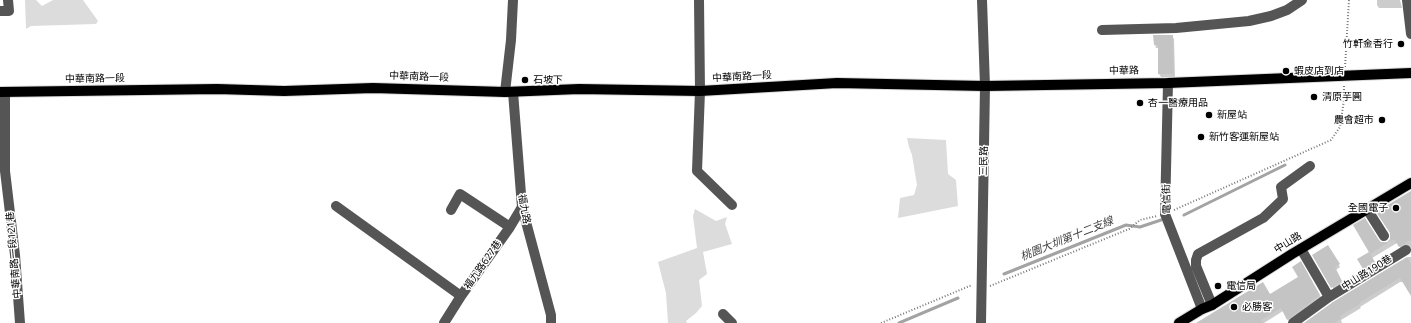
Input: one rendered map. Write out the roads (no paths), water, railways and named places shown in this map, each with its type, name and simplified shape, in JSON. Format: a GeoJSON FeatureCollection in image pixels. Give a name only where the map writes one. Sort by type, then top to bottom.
{"type":"FeatureCollection","features":[{"type":"Feature","properties":{"kind":"main road","name":"中華路"},"geometry":{"type":"LineString","coordinates":[[837,83],[985,86],[1168,83],[1411,72]]}},
{"type":"Feature","properties":{"kind":"main road","name":"中華南路一段"},"geometry":{"type":"LineString","coordinates":[[2,92],[217,89],[284,91],[373,88],[509,92],[579,88],[700,91],[837,83]]}},
{"type":"Feature","properties":{"kind":"main road","name":"中山路"},"geometry":{"type":"LineString","coordinates":[[1179,323],[1411,183]]}},
{"type":"Feature","properties":{"kind":"street"},"geometry":{"type":"LineString","coordinates":[[0,12],[9,11],[8,0]]}},
{"type":"Feature","properties":{"kind":"street","name":"福九路"},"geometry":{"type":"LineString","coordinates":[[513,0],[509,92],[522,207],[551,315],[551,323]]}},
{"type":"Feature","properties":{"kind":"street"},"geometry":{"type":"LineString","coordinates":[[699,0],[700,91],[697,172],[732,205]]}},
{"type":"Feature","properties":{"kind":"street","name":"三民路"},"geometry":{"type":"LineString","coordinates":[[981,323],[985,86],[982,0]]}},
{"type":"Feature","properties":{"kind":"street"},"geometry":{"type":"LineString","coordinates":[[1102,30],[1176,28],[1249,21],[1271,16],[1287,10],[1302,0]]}},
{"type":"Feature","properties":{"kind":"street"},"geometry":{"type":"LineString","coordinates":[[1407,0],[1411,34]]}},
{"type":"Feature","properties":{"kind":"street","name":"電信街"},"geometry":{"type":"LineString","coordinates":[[1168,83],[1165,214],[1207,307]]}},
{"type":"Feature","properties":{"kind":"street","name":"中華南路一段121巷"},"geometry":{"type":"LineString","coordinates":[[2,92],[5,171],[15,255],[20,323]]}},
{"type":"Feature","properties":{"kind":"street"},"geometry":{"type":"LineString","coordinates":[[1207,307],[1196,266],[1198,254],[1263,218],[1283,199],[1281,187],[1310,166]]}},
{"type":"Feature","properties":{"kind":"street"},"geometry":{"type":"LineString","coordinates":[[450,210],[460,194],[510,228]]}},
{"type":"Feature","properties":{"kind":"street"},"geometry":{"type":"LineString","coordinates":[[336,206],[461,296]]}},
{"type":"Feature","properties":{"kind":"street","name":"福九路627巷"},"geometry":{"type":"LineString","coordinates":[[444,323],[461,296],[510,228],[522,207]]}},
{"type":"Feature","properties":{"kind":"street"},"geometry":{"type":"LineString","coordinates":[[1367,209],[1384,236]]}},
{"type":"Feature","properties":{"kind":"street"},"geometry":{"type":"LineString","coordinates":[[1301,249],[1329,297]]}},
{"type":"Feature","properties":{"kind":"street","name":"中山路190巷"},"geometry":{"type":"LineString","coordinates":[[1293,323],[1329,297],[1406,250]]}},
{"type":"Feature","properties":{"kind":"street"},"geometry":{"type":"LineString","coordinates":[[723,314],[732,323]]}},
{"type":"Feature","properties":{"kind":"waterway","name":"桃園大圳第十二支線"},"geometry":{"type":"LineString","coordinates":[[1184,215],[1285,165]]}},
{"type":"Feature","properties":{"kind":"waterway","name":"桃園大圳第十二支線"},"geometry":{"type":"LineString","coordinates":[[1004,274],[1126,225],[1140,227],[1161,220]]}},
{"type":"Feature","properties":{"kind":"waterway","name":"桃園大圳第十二支線"},"geometry":{"type":"LineString","coordinates":[[899,323],[958,298]]}},
{"type":"Feature","properties":{"kind":"place","name":"竹軒金香行"},"geometry":{"type":"Point","coordinates":[1401,44]}},
{"type":"Feature","properties":{"kind":"place","name":"蝦皮店到店"},"geometry":{"type":"Point","coordinates":[1286,71]}},
{"type":"Feature","properties":{"kind":"place","name":"石坡下"},"geometry":{"type":"Point","coordinates":[525,80]}},
{"type":"Feature","properties":{"kind":"place","name":"清原芋圓"},"geometry":{"type":"Point","coordinates":[1314,97]}},
{"type":"Feature","properties":{"kind":"place","name":"杏一醫療用品"},"geometry":{"type":"Point","coordinates":[1140,103]}},
{"type":"Feature","properties":{"kind":"place","name":"新屋站"},"geometry":{"type":"Point","coordinates":[1209,115]}},
{"type":"Feature","properties":{"kind":"place","name":"農會超市"},"geometry":{"type":"Point","coordinates":[1382,120]}},
{"type":"Feature","properties":{"kind":"place","name":"新竹客運新屋站"},"geometry":{"type":"Point","coordinates":[1201,137]}},
{"type":"Feature","properties":{"kind":"place","name":"全國電子"},"geometry":{"type":"Point","coordinates":[1396,208]}},
{"type":"Feature","properties":{"kind":"place","name":"電信局"},"geometry":{"type":"Point","coordinates":[1218,286]}},
{"type":"Feature","properties":{"kind":"place","name":"必勝客"},"geometry":{"type":"Point","coordinates":[1234,307]}}]}
